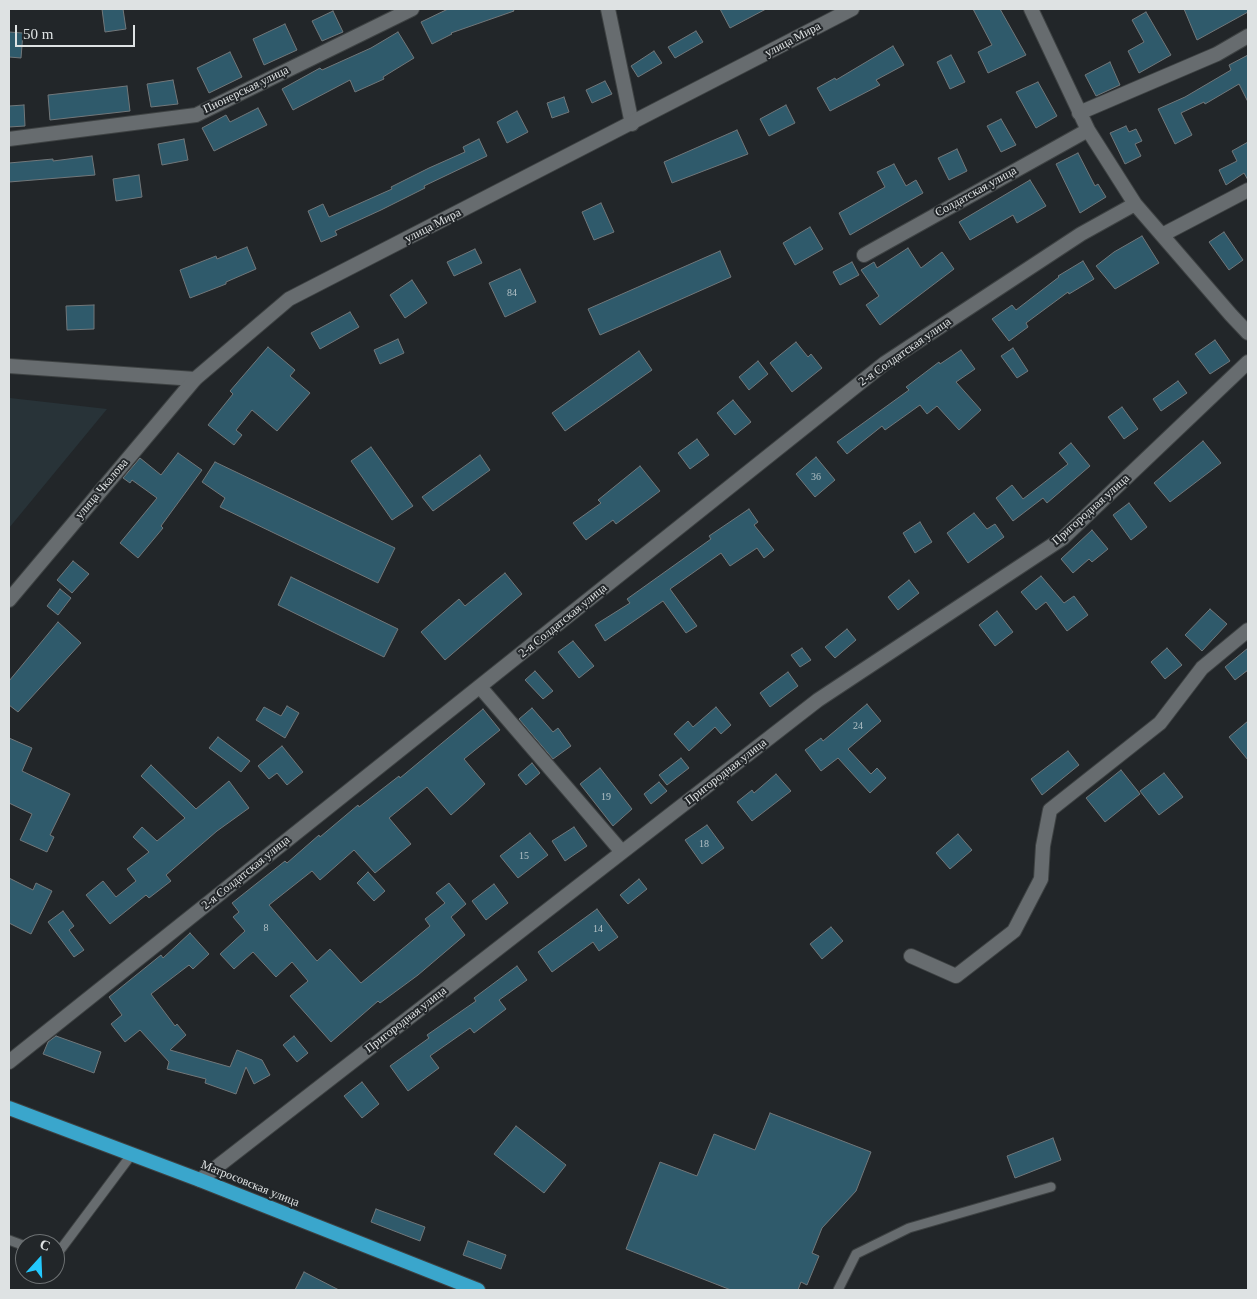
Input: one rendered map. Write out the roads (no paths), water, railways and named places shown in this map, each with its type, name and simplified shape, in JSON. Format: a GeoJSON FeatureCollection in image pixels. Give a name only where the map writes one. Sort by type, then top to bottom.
{"type":"FeatureCollection","features":[{"type":"Feature","properties":{"kind":"highway","name":"Матросовская улица"},"geometry":{"type":"LineString","coordinates":[[9,1108],[200,1180],[478,1290]]}},
{"type":"Feature","properties":{"kind":"street","name":"Пионерская улица"},"geometry":{"type":"LineString","coordinates":[[9,139],[196,115],[412,9]]}},
{"type":"Feature","properties":{"kind":"street"},"geometry":{"type":"LineString","coordinates":[[608,9],[632,124]]}},
{"type":"Feature","properties":{"kind":"street","name":"улица Мира"},"geometry":{"type":"LineString","coordinates":[[196,379],[289,299],[852,9]]}},
{"type":"Feature","properties":{"kind":"street"},"geometry":{"type":"LineString","coordinates":[[1031,9],[1088,130],[1135,204],[1248,333]]}},
{"type":"Feature","properties":{"kind":"street"},"geometry":{"type":"LineString","coordinates":[[1079,112],[1217,54],[1248,36]]}},
{"type":"Feature","properties":{"kind":"street","name":"Солдатская улица"},"geometry":{"type":"LineString","coordinates":[[864,254],[1088,130]]}},
{"type":"Feature","properties":{"kind":"street"},"geometry":{"type":"LineString","coordinates":[[1162,235],[1248,190]]}},
{"type":"Feature","properties":{"kind":"street","name":"2-я Солдатская улица"},"geometry":{"type":"LineString","coordinates":[[9,1062],[885,363],[1081,234],[1135,204]]}},
{"type":"Feature","properties":{"kind":"street","name":"Пригородная улица"},"geometry":{"type":"LineString","coordinates":[[200,1180],[818,700],[1063,538],[1248,362]]}},
{"type":"Feature","properties":{"kind":"street"},"geometry":{"type":"LineString","coordinates":[[9,366],[196,379]]}},
{"type":"Feature","properties":{"kind":"street","name":"улица Чкалова"},"geometry":{"type":"LineString","coordinates":[[9,600],[196,379]]}},
{"type":"Feature","properties":{"kind":"street"},"geometry":{"type":"LineString","coordinates":[[911,956],[956,976],[1014,931],[1041,879],[1043,846],[1050,810],[1160,723],[1202,668],[1248,630]]}},
{"type":"Feature","properties":{"kind":"street"},"geometry":{"type":"LineString","coordinates":[[480,687],[622,852]]}},
{"type":"Feature","properties":{"kind":"lane"},"geometry":{"type":"LineString","coordinates":[[65,1244],[132,1154]]}},
{"type":"Feature","properties":{"kind":"lane"},"geometry":{"type":"LineString","coordinates":[[838,1290],[856,1254],[909,1228],[1051,1187]]}}]}
